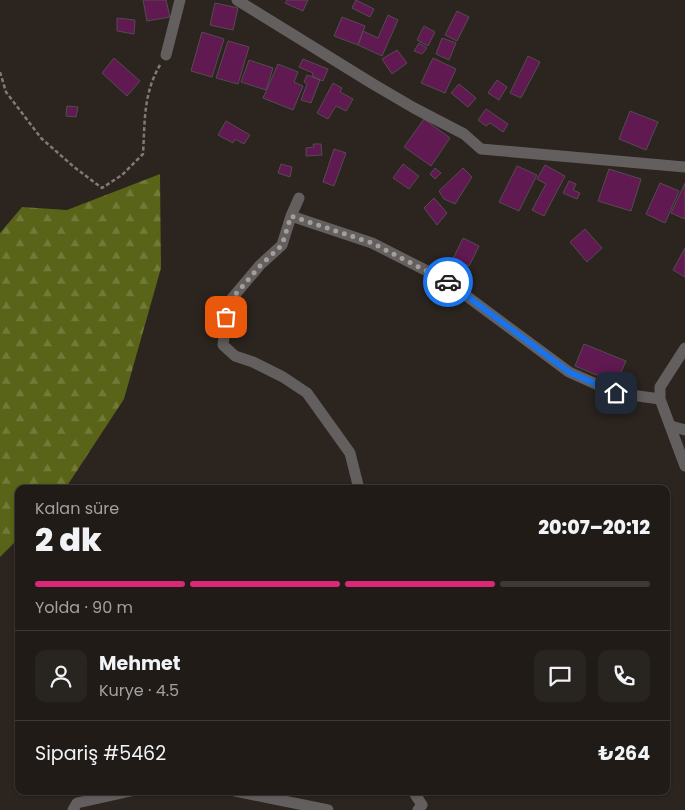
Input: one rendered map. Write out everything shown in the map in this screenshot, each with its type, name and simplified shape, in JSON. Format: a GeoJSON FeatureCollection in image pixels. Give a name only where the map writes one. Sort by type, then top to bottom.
{"type":"FeatureCollection","features":[{"type":"Feature","properties":{"kind":"street"},"geometry":{"type":"LineString","coordinates":[[166,55],[180,0]]}},
{"type":"Feature","properties":{"kind":"street"},"geometry":{"type":"LineString","coordinates":[[237,0],[373,84],[464,134],[481,149],[685,168]]}},
{"type":"Feature","properties":{"kind":"street"},"geometry":{"type":"LineString","coordinates":[[299,198],[282,245],[260,266],[228,303],[223,345],[235,356],[254,362],[308,392],[350,453],[358,485]]}},
{"type":"Feature","properties":{"kind":"street"},"geometry":{"type":"LineString","coordinates":[[291,216],[372,243],[445,280],[569,372],[616,393],[660,400]]}},
{"type":"Feature","properties":{"kind":"street"},"geometry":{"type":"LineString","coordinates":[[685,348],[660,387],[660,400],[685,466]]}},
{"type":"Feature","properties":{"kind":"street"},"geometry":{"type":"LineString","coordinates":[[671,426],[685,430]]}},
{"type":"Feature","properties":{"kind":"street"},"geometry":{"type":"LineString","coordinates":[[72,810],[77,803],[113,795]]}},
{"type":"Feature","properties":{"kind":"street"},"geometry":{"type":"LineString","coordinates":[[255,795],[328,810]]}},
{"type":"Feature","properties":{"kind":"street"},"geometry":{"type":"LineString","coordinates":[[416,795],[422,805],[418,810]]}},
{"type":"Feature","properties":{"kind":"path"},"geometry":{"type":"LineString","coordinates":[[0,72],[6,92],[41,138],[74,167],[102,188],[122,175],[143,154],[146,104],[151,80],[166,55]]}},
{"type":"Feature","properties":{"kind":"green space"},"geometry":{"type":"Polygon","coordinates":[[[160,174],[161,268],[124,399],[68,485],[15,485],[15,542],[0,557],[0,233],[22,207],[67,210],[160,174]]]}},
{"type":"Feature","properties":{"kind":"building"},"geometry":{"type":"Polygon","coordinates":[[[143,0],[166,0],[170,17],[147,21],[143,0]]]}},
{"type":"Feature","properties":{"kind":"building"},"geometry":{"type":"Polygon","coordinates":[[[287,0],[308,0],[303,11],[285,3],[287,0]]]}},
{"type":"Feature","properties":{"kind":"building"},"geometry":{"type":"Polygon","coordinates":[[[356,0],[374,9],[370,17],[352,8],[356,0]]]}},
{"type":"Feature","properties":{"kind":"building"},"geometry":{"type":"Polygon","coordinates":[[[215,3],[238,8],[233,30],[210,25],[215,3]]]}},
{"type":"Feature","properties":{"kind":"building"},"geometry":{"type":"Polygon","coordinates":[[[457,11],[469,17],[457,41],[445,35],[457,11]]]}},
{"type":"Feature","properties":{"kind":"building"},"geometry":{"type":"Polygon","coordinates":[[[388,15],[398,20],[382,56],[358,45],[363,31],[378,38],[388,15]]]}},
{"type":"Feature","properties":{"kind":"building"},"geometry":{"type":"Polygon","coordinates":[[[342,17],[365,26],[358,45],[334,36],[342,17]]]}},
{"type":"Feature","properties":{"kind":"building"},"geometry":{"type":"Polygon","coordinates":[[[117,18],[135,20],[134,34],[117,31],[117,18]]]}},
{"type":"Feature","properties":{"kind":"building"},"geometry":{"type":"Polygon","coordinates":[[[424,26],[435,32],[428,46],[417,40],[424,26]]]}},
{"type":"Feature","properties":{"kind":"building"},"geometry":{"type":"Polygon","coordinates":[[[202,32],[224,39],[212,77],[191,71],[202,32]]]}},
{"type":"Feature","properties":{"kind":"building"},"geometry":{"type":"Polygon","coordinates":[[[442,38],[456,43],[449,60],[436,54],[442,38]]]}},
{"type":"Feature","properties":{"kind":"building"},"geometry":{"type":"Polygon","coordinates":[[[228,41],[249,47],[238,84],[216,78],[228,41]]]}},
{"type":"Feature","properties":{"kind":"building"},"geometry":{"type":"Polygon","coordinates":[[[419,43],[427,48],[422,54],[414,51],[419,43]]]}},
{"type":"Feature","properties":{"kind":"building"},"geometry":{"type":"Polygon","coordinates":[[[397,50],[407,63],[392,74],[382,59],[397,50]]]}},
{"type":"Feature","properties":{"kind":"building"},"geometry":{"type":"Polygon","coordinates":[[[528,56],[540,62],[521,98],[510,93],[528,56]]]}},
{"type":"Feature","properties":{"kind":"building"},"geometry":{"type":"Polygon","coordinates":[[[114,58],[140,81],[127,96],[102,73],[114,58]]]}},
{"type":"Feature","properties":{"kind":"building"},"geometry":{"type":"Polygon","coordinates":[[[433,58],[456,69],[445,93],[421,83],[433,58]]]}},
{"type":"Feature","properties":{"kind":"building"},"geometry":{"type":"Polygon","coordinates":[[[303,59],[328,69],[323,81],[312,76],[313,73],[299,67],[303,59]]]}},
{"type":"Feature","properties":{"kind":"building"},"geometry":{"type":"Polygon","coordinates":[[[249,60],[273,68],[266,90],[241,82],[249,60]]]}},
{"type":"Feature","properties":{"kind":"building"},"geometry":{"type":"Polygon","coordinates":[[[278,64],[298,72],[294,82],[303,86],[293,110],[263,98],[278,64]]]}},
{"type":"Feature","properties":{"kind":"building"},"geometry":{"type":"Polygon","coordinates":[[[307,75],[320,80],[311,103],[301,100],[307,84],[304,82],[307,75]]]}},
{"type":"Feature","properties":{"kind":"building"},"geometry":{"type":"Polygon","coordinates":[[[497,80],[507,87],[499,100],[488,93],[497,80]]]}},
{"type":"Feature","properties":{"kind":"building"},"geometry":{"type":"Polygon","coordinates":[[[333,83],[342,88],[340,92],[353,99],[346,111],[336,106],[328,119],[317,113],[333,83]]]}},
{"type":"Feature","properties":{"kind":"building"},"geometry":{"type":"Polygon","coordinates":[[[459,84],[476,98],[468,107],[451,93],[459,84]]]}},
{"type":"Feature","properties":{"kind":"building"},"geometry":{"type":"Polygon","coordinates":[[[67,106],[78,107],[76,117],[66,116],[67,106]]]}},
{"type":"Feature","properties":{"kind":"building"},"geometry":{"type":"Polygon","coordinates":[[[486,109],[508,124],[503,132],[490,123],[486,126],[478,120],[486,109]]]}},
{"type":"Feature","properties":{"kind":"building"},"geometry":{"type":"Polygon","coordinates":[[[630,111],[658,122],[646,150],[619,139],[630,111]]]}},
{"type":"Feature","properties":{"kind":"building"},"geometry":{"type":"Polygon","coordinates":[[[424,119],[450,138],[431,166],[404,147],[424,119]]]}},
{"type":"Feature","properties":{"kind":"building"},"geometry":{"type":"Polygon","coordinates":[[[226,121],[250,135],[244,144],[235,139],[233,143],[218,135],[226,121]]]}},
{"type":"Feature","properties":{"kind":"building"},"geometry":{"type":"Polygon","coordinates":[[[313,144],[321,144],[322,155],[306,156],[306,148],[314,147],[313,144]]]}},
{"type":"Feature","properties":{"kind":"building"},"geometry":{"type":"Polygon","coordinates":[[[334,149],[346,153],[334,186],[323,182],[334,149]]]}},
{"type":"Feature","properties":{"kind":"building"},"geometry":{"type":"Polygon","coordinates":[[[281,164],[292,167],[290,177],[278,173],[281,164]]]}},
{"type":"Feature","properties":{"kind":"building"},"geometry":{"type":"Polygon","coordinates":[[[403,164],[419,176],[409,189],[393,178],[403,164]]]}},
{"type":"Feature","properties":{"kind":"building"},"geometry":{"type":"Polygon","coordinates":[[[545,165],[565,176],[544,216],[532,210],[546,184],[537,179],[545,165]]]}},
{"type":"Feature","properties":{"kind":"building"},"geometry":{"type":"Polygon","coordinates":[[[517,166],[537,175],[519,211],[499,202],[517,166]]]}},
{"type":"Feature","properties":{"kind":"building"},"geometry":{"type":"Polygon","coordinates":[[[435,168],[441,173],[435,179],[430,174],[435,168]]]}},
{"type":"Feature","properties":{"kind":"building"},"geometry":{"type":"Polygon","coordinates":[[[463,168],[472,177],[455,204],[444,199],[439,191],[463,168]]]}},
{"type":"Feature","properties":{"kind":"building"},"geometry":{"type":"Polygon","coordinates":[[[609,169],[641,179],[631,211],[598,201],[609,169]]]}},
{"type":"Feature","properties":{"kind":"building"},"geometry":{"type":"Polygon","coordinates":[[[569,181],[576,184],[573,190],[580,193],[577,199],[563,193],[569,181]]]}},
{"type":"Feature","properties":{"kind":"building"},"geometry":{"type":"Polygon","coordinates":[[[660,183],[679,191],[665,223],[646,214],[660,183]]]}},
{"type":"Feature","properties":{"kind":"building"},"geometry":{"type":"Polygon","coordinates":[[[685,183],[685,219],[671,213],[685,183]]]}},
{"type":"Feature","properties":{"kind":"building"},"geometry":{"type":"Polygon","coordinates":[[[434,198],[447,213],[437,225],[424,208],[434,198]]]}},
{"type":"Feature","properties":{"kind":"building"},"geometry":{"type":"Polygon","coordinates":[[[585,229],[602,248],[587,262],[570,242],[585,229]]]}},
{"type":"Feature","properties":{"kind":"building"},"geometry":{"type":"Polygon","coordinates":[[[463,238],[479,246],[469,266],[453,259],[463,238]]]}},
{"type":"Feature","properties":{"kind":"building"},"geometry":{"type":"Polygon","coordinates":[[[685,248],[685,277],[673,270],[685,248]]]}},
{"type":"Feature","properties":{"kind":"building"},"geometry":{"type":"Polygon","coordinates":[[[584,344],[626,361],[616,383],[575,366],[584,344]]]}},
{"type":"Feature","properties":{"kind":"way so far"},"geometry":{"type":"LineString","coordinates":[[226,317],[228,303],[260,266],[282,245],[291,216],[372,243],[448,282]]}},
{"type":"Feature","properties":{"kind":"route"},"geometry":{"type":"LineString","coordinates":[[448,282],[569,372],[616,393]]}}]}
